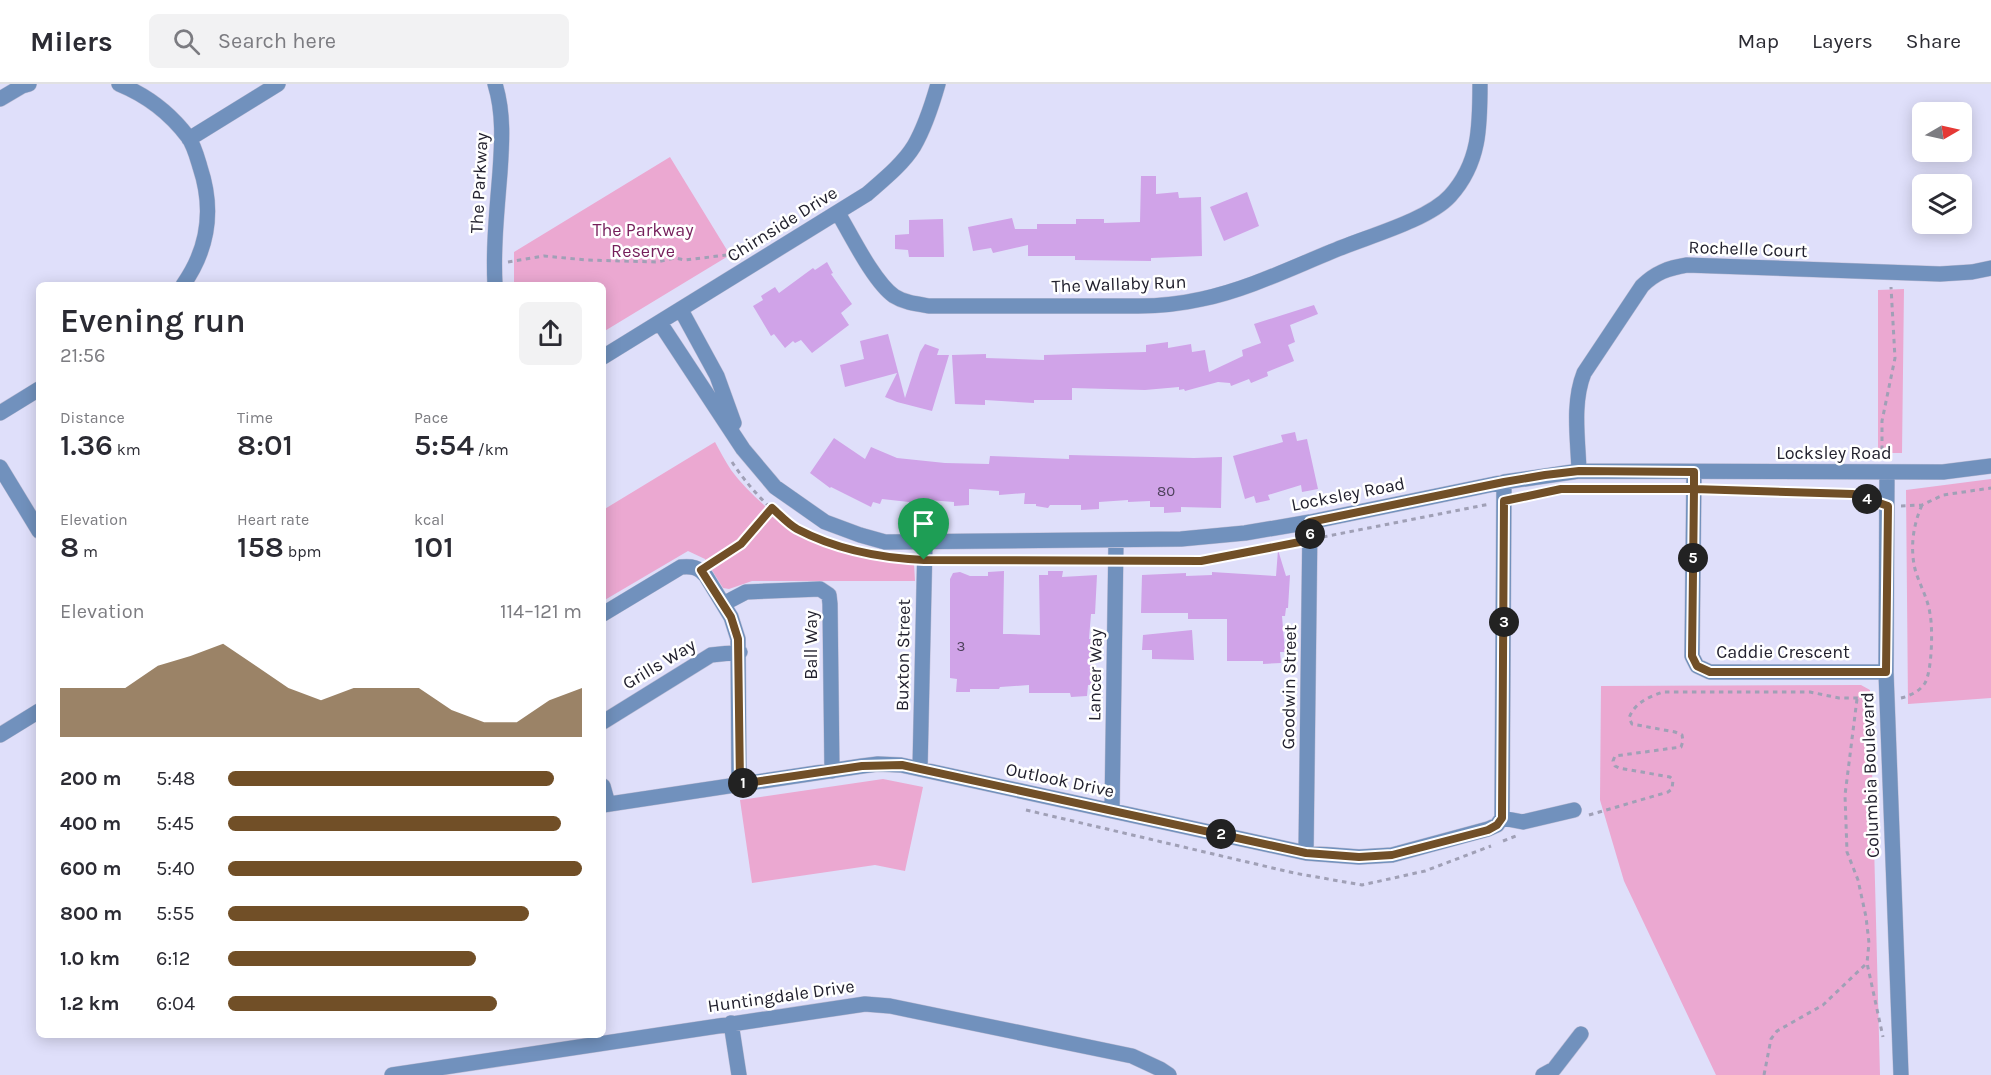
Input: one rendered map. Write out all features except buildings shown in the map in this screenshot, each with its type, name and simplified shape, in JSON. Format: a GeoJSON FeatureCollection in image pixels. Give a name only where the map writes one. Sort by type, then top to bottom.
{"type":"FeatureCollection","features":[{"type":"Feature","properties":{"kind":"street"},"geometry":{"type":"LineString","coordinates":[[0,99],[29,84]]}},
{"type":"Feature","properties":{"kind":"street"},"geometry":{"type":"LineString","coordinates":[[119,84],[134,90],[159,107],[189,139],[206,184],[209,211],[205,237],[197,261],[185,282]]}},
{"type":"Feature","properties":{"kind":"street"},"geometry":{"type":"LineString","coordinates":[[189,139],[278,84]]}},
{"type":"Feature","properties":{"kind":"street","name":"The Parkway"},"geometry":{"type":"LineString","coordinates":[[495,84],[501,108],[501,147],[495,282]]}},
{"type":"Feature","properties":{"kind":"street","name":"Chirnside Drive"},"geometry":{"type":"LineString","coordinates":[[606,355],[838,213],[874,187],[913,147],[933,104],[938,84]]}},
{"type":"Feature","properties":{"kind":"street","name":"The Wallaby Run"},"geometry":{"type":"LineString","coordinates":[[838,213],[878,279],[893,295],[910,304],[930,306],[1148,306],[1203,299],[1244,286],[1422,215],[1449,197],[1467,172],[1477,146],[1480,84]]}},
{"type":"Feature","properties":{"kind":"street","name":"Rochelle Court"},"geometry":{"type":"LineString","coordinates":[[1579,471],[1577,414],[1579,387],[1584,373],[1642,286],[1651,277],[1671,268],[1687,265],[1870,273],[1972,272],[1991,268]]}},
{"type":"Feature","properties":{"kind":"street","name":"Locksley Road"},"geometry":{"type":"LineString","coordinates":[[681,310],[717,376],[743,448]]}},
{"type":"Feature","properties":{"kind":"street","name":"Locksley Road"},"geometry":{"type":"LineString","coordinates":[[660,322],[743,448],[775,487],[799,506],[825,522],[885,542],[1181,539],[1310,522],[1504,482],[1579,471],[1887,473],[1943,472],[1991,466]]}},
{"type":"Feature","properties":{"kind":"street"},"geometry":{"type":"LineString","coordinates":[[0,413],[36,391]]}},
{"type":"Feature","properties":{"kind":"street"},"geometry":{"type":"LineString","coordinates":[[0,467],[36,526]]}},
{"type":"Feature","properties":{"kind":"street","name":"Caddie Crescent"},"geometry":{"type":"LineString","coordinates":[[1694,472],[1692,656],[1697,666],[1710,672],[1886,672]]}},
{"type":"Feature","properties":{"kind":"street","name":"Columbia Boulevard"},"geometry":{"type":"LineString","coordinates":[[1887,473],[1886,672],[1901,1075]]}},
{"type":"Feature","properties":{"kind":"street"},"geometry":{"type":"LineString","coordinates":[[1504,482],[1502,818],[1523,822],[1574,810]]}},
{"type":"Feature","properties":{"kind":"street","name":"Goodwin Street"},"geometry":{"type":"LineString","coordinates":[[1306,853],[1310,522]]}},
{"type":"Feature","properties":{"kind":"street","name":"Lancer Way"},"geometry":{"type":"LineString","coordinates":[[1112,811],[1116,541]]}},
{"type":"Feature","properties":{"kind":"street","name":"Buxton Street"},"geometry":{"type":"LineString","coordinates":[[920,769],[924,542]]}},
{"type":"Feature","properties":{"kind":"street"},"geometry":{"type":"LineString","coordinates":[[606,612],[681,567],[691,566],[701,570],[736,628],[740,652],[740,784]]}},
{"type":"Feature","properties":{"kind":"street","name":"Ball Way"},"geometry":{"type":"LineString","coordinates":[[723,604],[746,592],[820,589],[829,595],[832,771]]}},
{"type":"Feature","properties":{"kind":"street","name":"Grills Way"},"geometry":{"type":"LineString","coordinates":[[606,720],[707,658],[717,654],[740,652]]}},
{"type":"Feature","properties":{"kind":"street"},"geometry":{"type":"LineString","coordinates":[[0,735],[36,713]]}},
{"type":"Feature","properties":{"kind":"street","name":"Outlook Drive"},"geometry":{"type":"LineString","coordinates":[[606,804],[878,764],[902,765],[1306,853],[1359,857],[1392,855],[1488,830],[1497,825],[1502,818]]}},
{"type":"Feature","properties":{"kind":"street","name":"Huntingdale Drive"},"geometry":{"type":"LineString","coordinates":[[392,1075],[865,1004],[890,1006],[1132,1056],[1169,1075]]}},
{"type":"Feature","properties":{"kind":"street"},"geometry":{"type":"LineString","coordinates":[[731,1023],[739,1075]]}},
{"type":"Feature","properties":{"kind":"street"},"geometry":{"type":"LineString","coordinates":[[1543,1075],[1554,1069],[1581,1034]]}},
{"type":"Feature","properties":{"kind":"path"},"geometry":{"type":"LineString","coordinates":[[494,264],[544,256],[657,262],[675,258],[686,260],[735,254]]}},
{"type":"Feature","properties":{"kind":"path"},"geometry":{"type":"LineString","coordinates":[[1869,473],[1869,456],[1882,456],[1882,420],[1895,358],[1891,287],[1871,287],[1870,273]]}},
{"type":"Feature","properties":{"kind":"path"},"geometry":{"type":"LineString","coordinates":[[731,461],[753,490],[796,528],[845,549],[856,551]]}},
{"type":"Feature","properties":{"kind":"path"},"geometry":{"type":"LineString","coordinates":[[1561,489],[1694,489],[1853,494],[1888,506],[1922,505],[1943,495],[1991,488]]}},
{"type":"Feature","properties":{"kind":"path"},"geometry":{"type":"LineString","coordinates":[[924,560],[1201,561],[1504,501]]}},
{"type":"Feature","properties":{"kind":"path"},"geometry":{"type":"LineString","coordinates":[[1608,809],[1672,789],[1673,780],[1670,777],[1619,768],[1613,761],[1615,756],[1681,747],[1682,735],[1632,723],[1629,718],[1632,711],[1646,698],[1663,692],[1810,692],[1857,699],[1900,698],[1914,694],[1925,683],[1931,659],[1931,614],[1915,570],[1913,552],[1914,527],[1922,505]]}},
{"type":"Feature","properties":{"kind":"path"},"geometry":{"type":"LineString","coordinates":[[701,570],[741,544],[772,508]]}},
{"type":"Feature","properties":{"kind":"path"},"geometry":{"type":"LineString","coordinates":[[1857,699],[1845,795],[1847,852],[1858,880],[1866,917],[1869,943],[1867,963],[1884,1039]]}},
{"type":"Feature","properties":{"kind":"path"},"geometry":{"type":"LineString","coordinates":[[1764,1075],[1772,1039],[1777,1031],[1823,1005],[1867,963]]}},
{"type":"Feature","properties":{"kind":"green space","name":"The Parkway Reserve"},"geometry":{"type":"Polygon","coordinates":[[[670,157],[730,255],[606,330],[606,282],[514,282],[514,252],[670,157]]]}},
{"type":"Feature","properties":{"kind":"green space"},"geometry":{"type":"Polygon","coordinates":[[[1904,289],[1902,453],[1878,453],[1878,290],[1904,289]]]}},
{"type":"Feature","properties":{"kind":"green space"},"geometry":{"type":"Polygon","coordinates":[[[715,442],[731,470],[742,483],[782,520],[814,539],[846,552],[914,564],[915,581],[752,581],[729,589],[723,588],[705,559],[688,551],[606,599],[606,508],[715,442]]]}},
{"type":"Feature","properties":{"kind":"green space"},"geometry":{"type":"Polygon","coordinates":[[[1991,479],[1991,698],[1908,704],[1906,490],[1991,479]]]}},
{"type":"Feature","properties":{"kind":"green space"},"geometry":{"type":"Polygon","coordinates":[[[1861,685],[1870,690],[1880,1075],[1716,1075],[1624,881],[1600,800],[1601,686],[1861,685]]]}},
{"type":"Feature","properties":{"kind":"green space"},"geometry":{"type":"Polygon","coordinates":[[[883,779],[923,787],[905,871],[875,865],[752,883],[740,800],[883,779]]]}},
{"type":"Feature","properties":{"kind":"route"},"geometry":{"type":"LineString","coordinates":[[924,560],[888,558],[845,549],[796,528],[772,508],[741,544],[701,570],[736,628],[740,652],[740,784],[878,764],[902,765],[1306,853],[1359,857],[1392,855],[1488,830],[1497,825],[1502,818],[1504,501],[1561,489],[1694,489],[1853,494],[1888,506],[1886,672],[1710,672],[1697,666],[1692,656],[1692,632],[1694,489],[1694,472],[1579,471],[1504,482],[1310,522],[1310,540],[1201,561],[924,560]]}}]}
